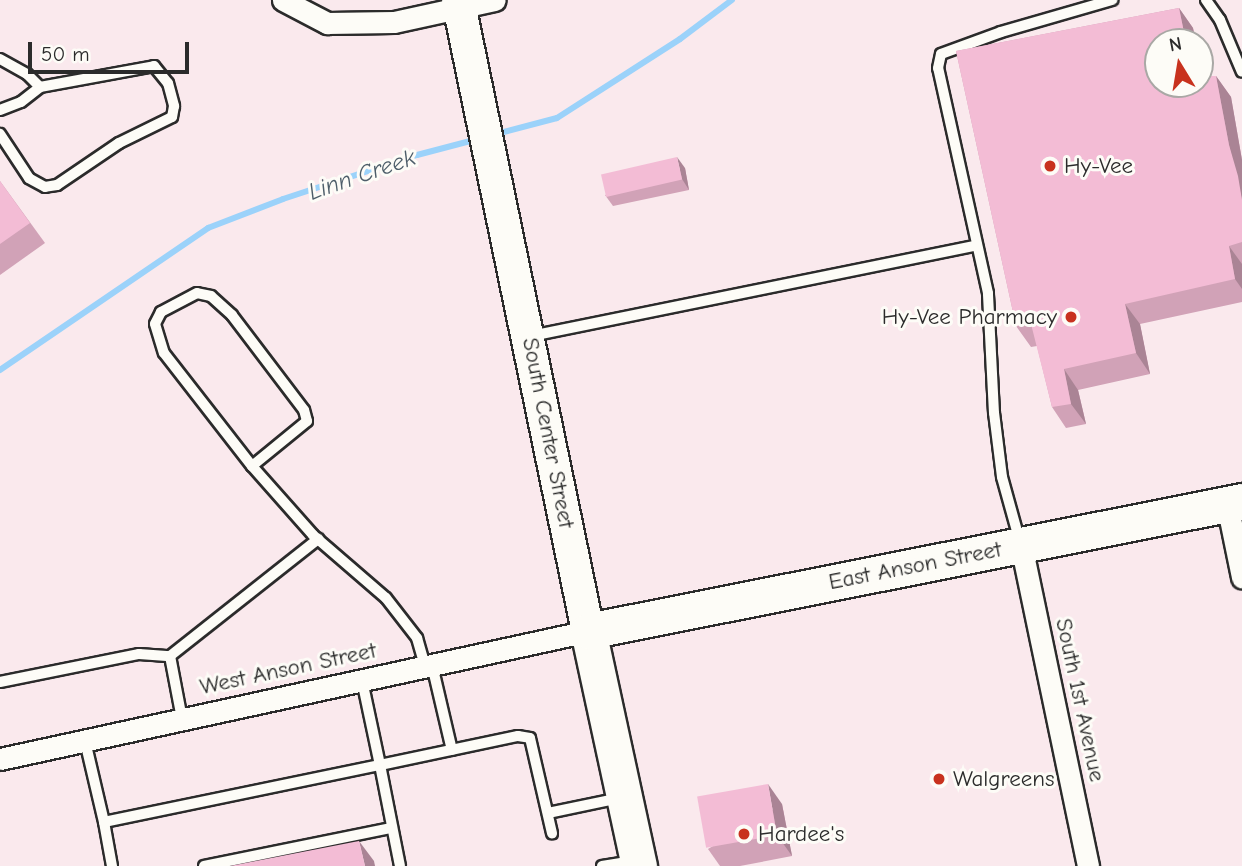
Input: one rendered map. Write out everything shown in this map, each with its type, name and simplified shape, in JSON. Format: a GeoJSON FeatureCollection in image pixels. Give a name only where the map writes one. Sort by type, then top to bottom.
{"type":"FeatureCollection","features":[{"type":"Feature","properties":{"kind":"main road","name":"South Center Street"},"geometry":{"type":"LineString","coordinates":[[459,5],[588,631],[639,863]]}},
{"type":"Feature","properties":{"kind":"main road","name":"East Anson Street"},"geometry":{"type":"LineString","coordinates":[[588,631],[1234,502]]}},
{"type":"Feature","properties":{"kind":"street"},"geometry":{"type":"LineString","coordinates":[[283,0],[327,23],[394,22],[459,5],[495,0]]}},
{"type":"Feature","properties":{"kind":"street"},"geometry":{"type":"LineString","coordinates":[[1234,502],[1242,577]]}},
{"type":"Feature","properties":{"kind":"street","name":"South 1st Avenue"},"geometry":{"type":"LineString","coordinates":[[1021,545],[1088,866]]}},
{"type":"Feature","properties":{"kind":"street","name":"West Anson Street"},"geometry":{"type":"LineString","coordinates":[[0,759],[588,631]]}},
{"type":"Feature","properties":{"kind":"lane"},"geometry":{"type":"LineString","coordinates":[[1021,545],[999,451],[994,413],[988,293],[938,68],[941,54],[1001,32],[1112,0]]}},
{"type":"Feature","properties":{"kind":"lane"},"geometry":{"type":"LineString","coordinates":[[1206,0],[1220,20],[1242,72]]}},
{"type":"Feature","properties":{"kind":"lane"},"geometry":{"type":"LineString","coordinates":[[0,59],[27,74],[40,87]]}},
{"type":"Feature","properties":{"kind":"lane"},"geometry":{"type":"LineString","coordinates":[[0,110],[21,102],[40,87],[154,66],[168,83],[174,106],[172,117],[119,143],[57,186],[45,187],[29,178],[0,134]]}},
{"type":"Feature","properties":{"kind":"lane"},"geometry":{"type":"LineString","coordinates":[[529,336],[977,246]]}},
{"type":"Feature","properties":{"kind":"lane"},"geometry":{"type":"LineString","coordinates":[[252,466],[307,421],[304,410],[232,315],[211,296],[197,293],[160,312],[155,324],[164,353],[252,466],[318,540],[386,598],[417,638],[429,666],[452,750]]}},
{"type":"Feature","properties":{"kind":"lane"},"geometry":{"type":"LineString","coordinates":[[0,682],[139,654],[170,656],[318,540]]}},
{"type":"Feature","properties":{"kind":"lane"},"geometry":{"type":"LineString","coordinates":[[170,656],[182,719]]}},
{"type":"Feature","properties":{"kind":"lane"},"geometry":{"type":"LineString","coordinates":[[362,680],[390,828],[400,866]]}},
{"type":"Feature","properties":{"kind":"lane"},"geometry":{"type":"LineString","coordinates":[[104,822],[517,736],[530,738],[552,833]]}},
{"type":"Feature","properties":{"kind":"lane"},"geometry":{"type":"LineString","coordinates":[[85,741],[112,866]]}},
{"type":"Feature","properties":{"kind":"lane"},"geometry":{"type":"LineString","coordinates":[[548,813],[624,797]]}},
{"type":"Feature","properties":{"kind":"lane"},"geometry":{"type":"LineString","coordinates":[[204,866],[390,828]]}},
{"type":"Feature","properties":{"kind":"lane"},"geometry":{"type":"LineString","coordinates":[[602,866],[639,863]]}},
{"type":"Feature","properties":{"kind":"building"},"geometry":{"type":"Polygon","coordinates":[[[1179,8],[1183,28],[1144,28],[1144,98],[1214,98],[1216,76],[1242,200],[1242,242],[1229,246],[1235,279],[1125,304],[1136,353],[1064,369],[1071,404],[1052,407],[1031,324],[1016,326],[956,51],[1179,8]]]}},
{"type":"Feature","properties":{"kind":"building"},"geometry":{"type":"Polygon","coordinates":[[[677,157],[682,179],[606,197],[601,175],[677,157]]]}},
{"type":"Feature","properties":{"kind":"building"},"geometry":{"type":"Polygon","coordinates":[[[0,181],[30,223],[0,244],[0,181]]]}},
{"type":"Feature","properties":{"kind":"building"},"geometry":{"type":"Polygon","coordinates":[[[768,784],[777,835],[706,848],[697,797],[768,784]]]}},
{"type":"Feature","properties":{"kind":"building"},"geometry":{"type":"Polygon","coordinates":[[[359,841],[365,866],[230,866],[359,841]]]}},
{"type":"Feature","properties":{"kind":"waterway","name":"Linn Creek"},"geometry":{"type":"LineString","coordinates":[[496,134],[557,118],[680,39],[732,0]]}},
{"type":"Feature","properties":{"kind":"waterway","name":"Linn Creek"},"geometry":{"type":"LineString","coordinates":[[0,370],[208,228],[283,199],[417,155],[478,139]]}},
{"type":"Feature","properties":{"kind":"place","name":"Hy-Vee"},"geometry":{"type":"Point","coordinates":[1050,166]}},
{"type":"Feature","properties":{"kind":"place","name":"Hy-Vee Pharmacy"},"geometry":{"type":"Point","coordinates":[1071,317]}},
{"type":"Feature","properties":{"kind":"place","name":"Walgreens"},"geometry":{"type":"Point","coordinates":[939,779]}},
{"type":"Feature","properties":{"kind":"place","name":"Hardee's"},"geometry":{"type":"Point","coordinates":[744,834]}}]}
